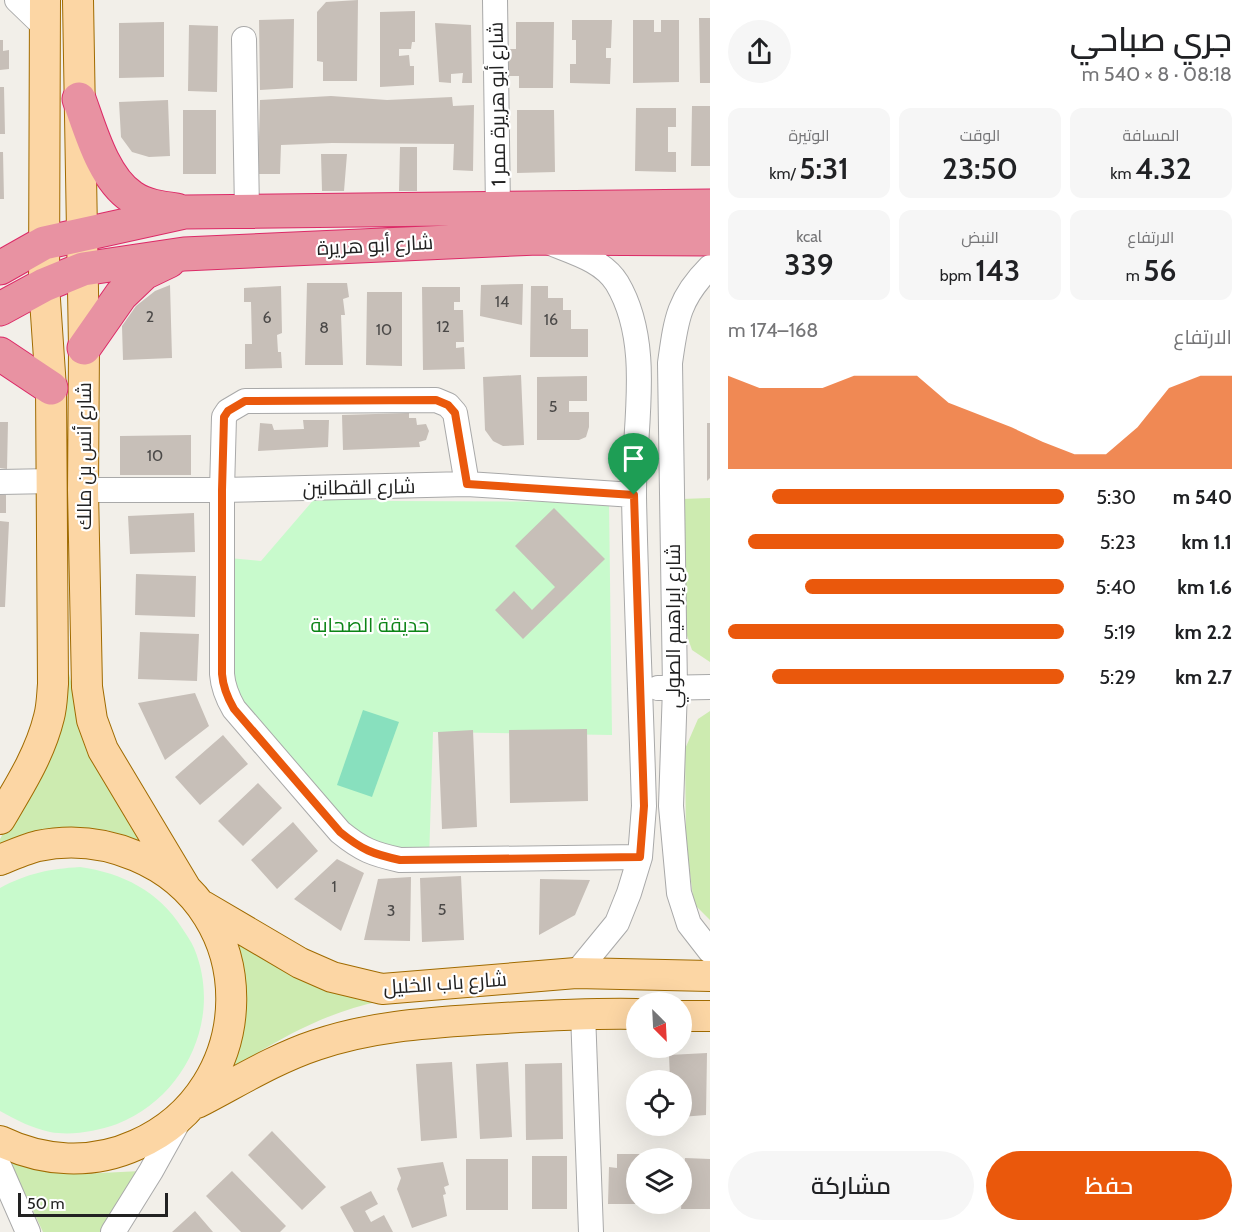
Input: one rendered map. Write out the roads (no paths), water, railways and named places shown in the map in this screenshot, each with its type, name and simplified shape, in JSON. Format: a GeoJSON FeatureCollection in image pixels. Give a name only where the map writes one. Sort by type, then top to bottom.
{"type":"FeatureCollection","features":[{"type":"Feature","properties":{"kind":"highway"},"geometry":{"type":"LineString","coordinates":[[79,99],[100,156],[131,196],[150,206],[184,212]]}},
{"type":"Feature","properties":{"kind":"highway","name":"شارع أبو هريرة"},"geometry":{"type":"LineString","coordinates":[[0,268],[44,243],[184,212],[710,206]]}},
{"type":"Feature","properties":{"kind":"highway","name":"شارع أبو هريرة"},"geometry":{"type":"LineString","coordinates":[[0,309],[44,285],[83,269],[183,254],[538,238],[710,239]]}},
{"type":"Feature","properties":{"kind":"highway"},"geometry":{"type":"LineString","coordinates":[[84,348],[103,318],[144,273],[183,254]]}},
{"type":"Feature","properties":{"kind":"highway"},"geometry":{"type":"LineString","coordinates":[[0,354],[51,388]]}},
{"type":"Feature","properties":{"kind":"main road","name":"شارع أنس بن مالك"},"geometry":{"type":"LineString","coordinates":[[78,0],[84,348],[83,490],[87,687],[92,720],[103,750],[219,936],[230,970],[232,1007],[227,1043],[213,1076],[186,1112]]}},
{"type":"Feature","properties":{"kind":"main road","name":"شارع أنس بن مالك"},"geometry":{"type":"LineString","coordinates":[[0,819],[25,775],[40,742],[49,716],[53,684],[51,388],[44,285],[45,13]]}},
{"type":"Feature","properties":{"kind":"main road"},"geometry":{"type":"LineString","coordinates":[[0,860],[38,846],[77,842],[117,848],[154,863],[193,896]]}},
{"type":"Feature","properties":{"kind":"main road","name":"شارع باب الخليل"},"geometry":{"type":"LineString","coordinates":[[193,896],[300,963],[332,977],[381,989],[576,973],[710,976]]}},
{"type":"Feature","properties":{"kind":"main road","name":"شارع باب الخليل"},"geometry":{"type":"LineString","coordinates":[[186,1112],[265,1067],[315,1045],[363,1032],[403,1024],[583,1013],[626,1014]]}},
{"type":"Feature","properties":{"kind":"main road"},"geometry":{"type":"LineString","coordinates":[[692,1016],[710,1016]]}},
{"type":"Feature","properties":{"kind":"main road"},"geometry":{"type":"LineString","coordinates":[[0,1141],[20,1150],[53,1158],[88,1159],[121,1152],[153,1138],[186,1112]]}},
{"type":"Feature","properties":{"kind":"street"},"geometry":{"type":"LineString","coordinates":[[17,0],[45,13]]}},
{"type":"Feature","properties":{"kind":"street","name":"شارع أبو هريرة ممر 1"},"geometry":{"type":"LineString","coordinates":[[495,0],[498,208]]}},
{"type":"Feature","properties":{"kind":"street"},"geometry":{"type":"LineString","coordinates":[[244,39],[247,211]]}},
{"type":"Feature","properties":{"kind":"street","name":"شارع إبراهيم الصولي"},"geometry":{"type":"LineString","coordinates":[[538,238],[603,266],[616,281],[626,301],[635,336],[639,378],[634,495],[644,806],[640,857],[617,922],[576,973]]}},
{"type":"Feature","properties":{"kind":"street","name":"شارع إبراهيم الصولي"},"geometry":{"type":"LineString","coordinates":[[710,267],[695,283],[682,303],[674,330],[670,363],[675,688],[671,806],[679,893],[689,924],[710,951]]}},
{"type":"Feature","properties":{"kind":"street"},"geometry":{"type":"LineString","coordinates":[[467,484],[455,413],[448,405],[436,400],[245,401],[228,411],[224,417],[222,490],[222,674],[225,691],[234,709],[340,832],[357,846],[377,855],[400,860],[640,857]]}},
{"type":"Feature","properties":{"kind":"street"},"geometry":{"type":"LineString","coordinates":[[0,482],[52,481]]}},
{"type":"Feature","properties":{"kind":"street","name":"شارع القطانين"},"geometry":{"type":"LineString","coordinates":[[83,490],[222,490],[467,484],[634,495]]}},
{"type":"Feature","properties":{"kind":"street"},"geometry":{"type":"LineString","coordinates":[[641,689],[710,687]]}},
{"type":"Feature","properties":{"kind":"street"},"geometry":{"type":"LineString","coordinates":[[583,1013],[591,1232]]}},
{"type":"Feature","properties":{"kind":"street"},"geometry":{"type":"LineString","coordinates":[[113,1232],[152,1172],[186,1112]]}},
{"type":"Feature","properties":{"kind":"street"},"geometry":{"type":"LineString","coordinates":[[0,1168],[28,1232]]}},
{"type":"Feature","properties":{"kind":"park label","name":"حديقة الصحابة"},"geometry":{"type":"Point","coordinates":[370,625]}}]}
